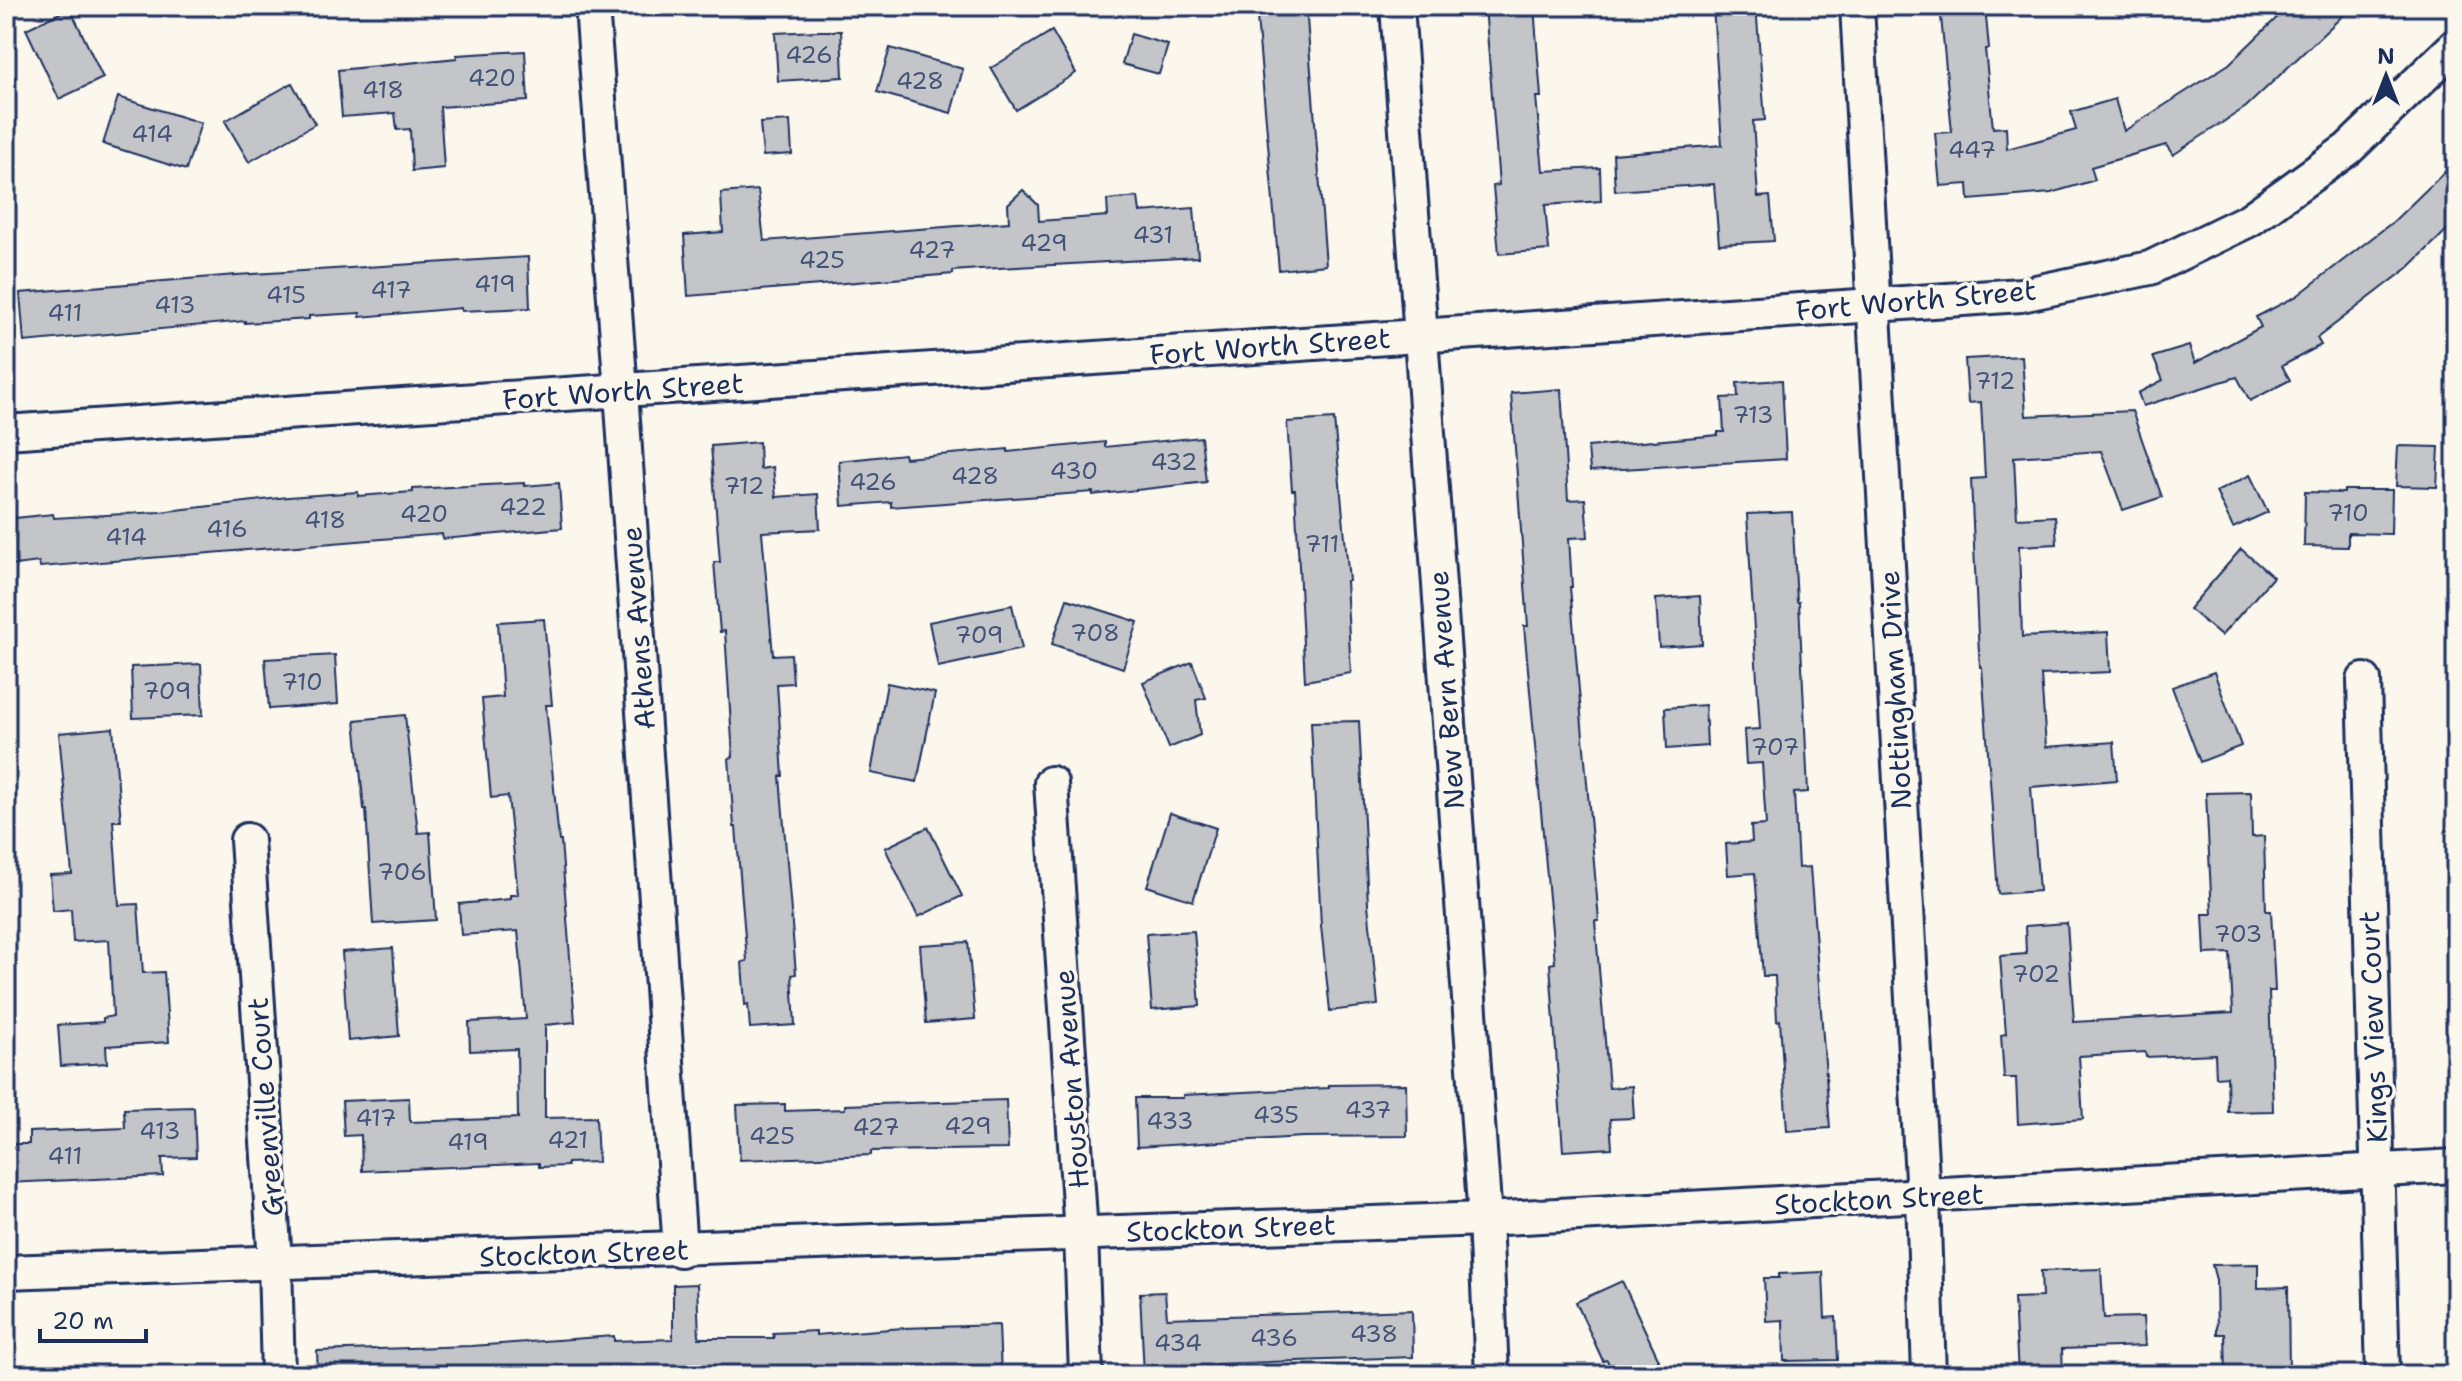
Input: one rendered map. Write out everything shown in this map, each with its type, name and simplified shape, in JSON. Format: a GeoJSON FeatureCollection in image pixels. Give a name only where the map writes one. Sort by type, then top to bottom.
{"type":"FeatureCollection","features":[{"type":"Feature","properties":{"kind":"street","name":"Athens Avenue"},"geometry":{"type":"LineString","coordinates":[[592,6],[680,1250]]}},
{"type":"Feature","properties":{"kind":"street","name":"New Bern Avenue"},"geometry":{"type":"LineString","coordinates":[[1397,6],[1485,1219],[1492,1375]]}},
{"type":"Feature","properties":{"kind":"street","name":"Nottingham Drive"},"geometry":{"type":"LineString","coordinates":[[1857,6],[1923,1197],[1929,1375]]}},
{"type":"Feature","properties":{"kind":"street","name":"Fort Worth Street"},"geometry":{"type":"LineString","coordinates":[[6,432],[2021,295],[2150,268],[2249,220],[2336,158],[2456,45]]}},
{"type":"Feature","properties":{"kind":"street","name":"Kings View Court"},"geometry":{"type":"LineString","coordinates":[[2364,680],[2383,1375]]}},
{"type":"Feature","properties":{"kind":"street","name":"Houston Avenue"},"geometry":{"type":"LineString","coordinates":[[1051,783],[1081,1234],[1086,1375]]}},
{"type":"Feature","properties":{"kind":"street","name":"Greenville Court"},"geometry":{"type":"LineString","coordinates":[[247,840],[275,1262],[278,1375]]}},
{"type":"Feature","properties":{"kind":"street","name":"Stockton Street"},"geometry":{"type":"LineString","coordinates":[[6,1272],[1485,1219],[2456,1166]]}},
{"type":"Feature","properties":{"kind":"building"},"geometry":{"type":"Polygon","coordinates":[[[1256,6],[1306,6],[1326,265],[1279,270],[1256,6]]]}},
{"type":"Feature","properties":{"kind":"building"},"geometry":{"type":"Polygon","coordinates":[[[1485,6],[1534,6],[1541,97],[1536,97],[1543,171],[1600,168],[1601,201],[1545,205],[1549,250],[1499,254],[1493,186],[1499,185],[1485,6]]]}},
{"type":"Feature","properties":{"kind":"building"},"geometry":{"type":"Polygon","coordinates":[[[1713,6],[1756,6],[1765,120],[1753,121],[1758,197],[1770,196],[1774,241],[1719,244],[1714,184],[1615,191],[1613,154],[1722,145],[1713,6]]]}},
{"type":"Feature","properties":{"kind":"building"},"geometry":{"type":"Polygon","coordinates":[[[1940,6],[1985,6],[1989,49],[1985,49],[1993,128],[2006,127],[2007,149],[2076,130],[2071,112],[2115,99],[2124,131],[2229,64],[2289,6],[2353,6],[2246,107],[2173,155],[2166,145],[2091,167],[2095,180],[2051,193],[1969,200],[1968,184],[1940,186],[1935,133],[1952,132],[1940,6]]]}},
{"type":"Feature","properties":{"kind":"building"},"geometry":{"type":"Polygon","coordinates":[[[70,8],[103,78],[59,99],[26,29],[70,8]]]}},
{"type":"Feature","properties":{"kind":"building"},"geometry":{"type":"Polygon","coordinates":[[[841,31],[843,77],[778,81],[775,33],[841,31]]]}},
{"type":"Feature","properties":{"kind":"building"},"geometry":{"type":"Polygon","coordinates":[[[1052,31],[1076,73],[1016,110],[991,68],[1052,31]]]}},
{"type":"Feature","properties":{"kind":"building"},"geometry":{"type":"Polygon","coordinates":[[[1131,34],[1168,45],[1159,74],[1122,64],[1131,34]]]}},
{"type":"Feature","properties":{"kind":"building"},"geometry":{"type":"Polygon","coordinates":[[[890,48],[963,69],[951,113],[877,92],[890,48]]]}},
{"type":"Feature","properties":{"kind":"building"},"geometry":{"type":"Polygon","coordinates":[[[525,51],[528,101],[440,107],[444,168],[412,171],[410,129],[397,130],[395,113],[342,117],[338,70],[457,58],[457,55],[525,51]]]}},
{"type":"Feature","properties":{"kind":"building"},"geometry":{"type":"Polygon","coordinates":[[[292,83],[315,124],[249,162],[225,121],[292,83]]]}},
{"type":"Feature","properties":{"kind":"building"},"geometry":{"type":"Polygon","coordinates":[[[118,97],[201,123],[186,170],[103,144],[118,97]]]}},
{"type":"Feature","properties":{"kind":"building"},"geometry":{"type":"Polygon","coordinates":[[[790,121],[792,154],[763,156],[760,123],[790,121]]]}},
{"type":"Feature","properties":{"kind":"building"},"geometry":{"type":"Polygon","coordinates":[[[2456,161],[2456,221],[2408,268],[2317,338],[2321,345],[2282,366],[2290,380],[2250,401],[2237,377],[2143,406],[2138,393],[2163,380],[2153,357],[2189,346],[2195,363],[2261,327],[2256,317],[2297,296],[2394,221],[2456,161]]]}},
{"type":"Feature","properties":{"kind":"building"},"geometry":{"type":"Polygon","coordinates":[[[758,190],[764,241],[1009,222],[1008,204],[1023,190],[1038,205],[1039,221],[1108,216],[1107,200],[1138,197],[1140,212],[1194,208],[1198,257],[953,271],[953,274],[688,296],[684,235],[723,232],[721,193],[758,190]]]}},
{"type":"Feature","properties":{"kind":"building"},"geometry":{"type":"Polygon","coordinates":[[[528,257],[530,308],[461,311],[461,308],[360,317],[360,313],[309,316],[309,319],[245,321],[24,342],[20,293],[236,275],[528,257]]]}},
{"type":"Feature","properties":{"kind":"building"},"geometry":{"type":"Polygon","coordinates":[[[2022,356],[2026,416],[2132,411],[2162,497],[2123,510],[2101,451],[2014,457],[2017,518],[2055,516],[2057,544],[2019,546],[2022,637],[2108,632],[2110,672],[2041,675],[2046,747],[2114,742],[2117,780],[2031,787],[2039,891],[1998,894],[1980,667],[1971,479],[1985,478],[1981,402],[1968,403],[1965,359],[2022,356]]]}},
{"type":"Feature","properties":{"kind":"building"},"geometry":{"type":"Polygon","coordinates":[[[1782,380],[1786,459],[1590,471],[1588,447],[1718,435],[1718,432],[1724,432],[1722,398],[1738,397],[1737,383],[1782,380]]]}},
{"type":"Feature","properties":{"kind":"building"},"geometry":{"type":"Polygon","coordinates":[[[1561,389],[1568,500],[1585,499],[1588,537],[1569,538],[1570,587],[1599,921],[1595,921],[1609,1088],[1632,1086],[1634,1118],[1610,1119],[1612,1148],[1563,1151],[1550,964],[1555,963],[1524,626],[1528,626],[1511,393],[1561,389]]]}},
{"type":"Feature","properties":{"kind":"building"},"geometry":{"type":"Polygon","coordinates":[[[1334,419],[1349,581],[1346,581],[1351,673],[1305,681],[1295,490],[1292,490],[1287,422],[1334,419]]]}},
{"type":"Feature","properties":{"kind":"building"},"geometry":{"type":"Polygon","coordinates":[[[1201,437],[1206,482],[1093,495],[1093,492],[891,507],[891,502],[842,506],[839,461],[904,454],[905,458],[1008,449],[1008,452],[1105,442],[1105,447],[1201,437]]]}},
{"type":"Feature","properties":{"kind":"building"},"geometry":{"type":"Polygon","coordinates":[[[759,442],[760,469],[773,467],[776,497],[818,494],[820,529],[762,532],[773,655],[791,654],[793,683],[777,684],[783,776],[780,776],[796,974],[792,975],[795,1025],[750,1028],[748,1004],[745,1005],[742,962],[747,961],[729,758],[733,757],[725,631],[720,632],[714,562],[720,562],[711,446],[759,442]]]}},
{"type":"Feature","properties":{"kind":"building"},"geometry":{"type":"Polygon","coordinates":[[[2398,446],[2439,447],[2437,487],[2396,486],[2398,446]]]}},
{"type":"Feature","properties":{"kind":"building"},"geometry":{"type":"Polygon","coordinates":[[[2250,475],[2268,512],[2233,528],[2216,492],[2250,475]]]}},
{"type":"Feature","properties":{"kind":"building"},"geometry":{"type":"Polygon","coordinates":[[[524,483],[524,486],[559,483],[562,528],[443,539],[442,534],[40,567],[39,562],[6,566],[6,519],[53,514],[54,518],[159,512],[288,497],[358,492],[358,496],[413,492],[413,489],[524,483]]]}},
{"type":"Feature","properties":{"kind":"building"},"geometry":{"type":"Polygon","coordinates":[[[2344,490],[2392,490],[2391,534],[2348,533],[2348,547],[2304,546],[2305,492],[2344,493],[2344,490]]]}},
{"type":"Feature","properties":{"kind":"building"},"geometry":{"type":"Polygon","coordinates":[[[1792,512],[1808,792],[1794,793],[1798,868],[1810,867],[1830,1128],[1787,1131],[1775,976],[1763,976],[1755,873],[1728,875],[1726,844],[1752,842],[1751,826],[1766,825],[1762,763],[1746,764],[1744,730],[1760,729],[1747,514],[1792,512]]]}},
{"type":"Feature","properties":{"kind":"building"},"geometry":{"type":"Polygon","coordinates":[[[2241,549],[2273,577],[2221,636],[2189,609],[2241,549]]]}},
{"type":"Feature","properties":{"kind":"building"},"geometry":{"type":"Polygon","coordinates":[[[1700,596],[1702,644],[1659,647],[1656,599],[1700,596]]]}},
{"type":"Feature","properties":{"kind":"building"},"geometry":{"type":"Polygon","coordinates":[[[1067,599],[1138,622],[1123,668],[1052,644],[1067,599]]]}},
{"type":"Feature","properties":{"kind":"building"},"geometry":{"type":"Polygon","coordinates":[[[1012,605],[1022,649],[938,667],[929,622],[1012,605]]]}},
{"type":"Feature","properties":{"kind":"building"},"geometry":{"type":"Polygon","coordinates":[[[544,619],[552,705],[546,705],[561,841],[575,1022],[545,1025],[545,1118],[596,1117],[598,1162],[567,1163],[567,1166],[539,1167],[539,1163],[362,1171],[361,1135],[344,1136],[342,1101],[409,1098],[410,1122],[518,1118],[517,1049],[470,1051],[469,1022],[526,1019],[518,931],[461,935],[459,904],[510,899],[510,895],[518,895],[508,796],[491,798],[482,699],[503,697],[498,622],[544,619]]]}},
{"type":"Feature","properties":{"kind":"building"},"geometry":{"type":"Polygon","coordinates":[[[335,655],[338,704],[269,709],[265,659],[335,655]]]}},
{"type":"Feature","properties":{"kind":"building"},"geometry":{"type":"Polygon","coordinates":[[[1192,662],[1206,698],[1196,700],[1200,735],[1169,748],[1143,682],[1192,662]]]}},
{"type":"Feature","properties":{"kind":"building"},"geometry":{"type":"Polygon","coordinates":[[[201,664],[203,715],[133,718],[131,667],[201,664]]]}},
{"type":"Feature","properties":{"kind":"building"},"geometry":{"type":"Polygon","coordinates":[[[2214,672],[2241,746],[2200,762],[2172,687],[2214,672]]]}},
{"type":"Feature","properties":{"kind":"building"},"geometry":{"type":"Polygon","coordinates":[[[887,683],[935,693],[917,782],[871,773],[887,683]]]}},
{"type":"Feature","properties":{"kind":"building"},"geometry":{"type":"Polygon","coordinates":[[[1705,705],[1707,746],[1667,749],[1665,708],[1705,705]]]}},
{"type":"Feature","properties":{"kind":"building"},"geometry":{"type":"Polygon","coordinates":[[[405,715],[418,833],[430,832],[436,920],[373,924],[366,809],[355,720],[405,715]]]}},
{"type":"Feature","properties":{"kind":"building"},"geometry":{"type":"Polygon","coordinates":[[[1359,721],[1368,904],[1378,1005],[1330,1011],[1321,926],[1311,722],[1359,721]]]}},
{"type":"Feature","properties":{"kind":"building"},"geometry":{"type":"Polygon","coordinates":[[[113,728],[121,821],[113,821],[119,905],[138,904],[143,973],[164,972],[169,1042],[106,1046],[107,1063],[61,1066],[58,1025],[103,1022],[103,1018],[113,1016],[109,940],[73,942],[71,909],[53,911],[50,875],[72,874],[59,733],[113,728]]]}},
{"type":"Feature","properties":{"kind":"building"},"geometry":{"type":"Polygon","coordinates":[[[2251,792],[2252,837],[2264,836],[2266,911],[2271,911],[2275,991],[2269,991],[2273,1111],[2228,1112],[2227,1076],[2216,1077],[2215,1054],[2146,1057],[2145,1052],[2079,1056],[2083,1119],[2018,1124],[2016,1078],[2004,1078],[2001,1035],[2006,1034],[2000,956],[2026,954],[2025,926],[2067,923],[2074,1022],[2233,1013],[2230,953],[2205,954],[2203,914],[2212,914],[2206,793],[2251,792]]]}},
{"type":"Feature","properties":{"kind":"building"},"geometry":{"type":"Polygon","coordinates":[[[1170,813],[1216,828],[1193,901],[1147,886],[1170,813]]]}},
{"type":"Feature","properties":{"kind":"building"},"geometry":{"type":"Polygon","coordinates":[[[928,827],[962,896],[918,917],[885,848],[928,827]]]}},
{"type":"Feature","properties":{"kind":"building"},"geometry":{"type":"Polygon","coordinates":[[[1194,931],[1200,1006],[1152,1010],[1146,934],[1194,931]]]}},
{"type":"Feature","properties":{"kind":"building"},"geometry":{"type":"Polygon","coordinates":[[[968,942],[975,1019],[926,1023],[920,945],[968,942]]]}},
{"type":"Feature","properties":{"kind":"building"},"geometry":{"type":"Polygon","coordinates":[[[393,948],[399,1036],[348,1041],[342,952],[393,948]]]}},
{"type":"Feature","properties":{"kind":"building"},"geometry":{"type":"Polygon","coordinates":[[[1406,1084],[1407,1136],[1303,1137],[1137,1147],[1135,1098],[1183,1098],[1183,1095],[1329,1088],[1329,1085],[1406,1084]]]}},
{"type":"Feature","properties":{"kind":"building"},"geometry":{"type":"Polygon","coordinates":[[[1006,1100],[1008,1149],[871,1151],[871,1155],[740,1160],[737,1105],[785,1104],[785,1111],[845,1109],[845,1105],[1006,1100]]]}},
{"type":"Feature","properties":{"kind":"building"},"geometry":{"type":"Polygon","coordinates":[[[194,1107],[196,1157],[162,1158],[163,1176],[6,1183],[6,1144],[29,1144],[29,1132],[125,1128],[124,1109],[194,1107]]]}},
{"type":"Feature","properties":{"kind":"building"},"geometry":{"type":"Polygon","coordinates":[[[2258,1264],[2258,1288],[2288,1287],[2289,1375],[2226,1375],[2225,1334],[2217,1334],[2216,1280],[2212,1265],[2258,1264]]]}},
{"type":"Feature","properties":{"kind":"building"},"geometry":{"type":"Polygon","coordinates":[[[2101,1269],[2104,1318],[2143,1317],[2145,1346],[2062,1349],[2063,1375],[2018,1375],[2014,1298],[2042,1297],[2041,1271],[2101,1269]]]}},
{"type":"Feature","properties":{"kind":"building"},"geometry":{"type":"Polygon","coordinates":[[[1823,1272],[1825,1318],[1836,1317],[1838,1360],[1784,1361],[1783,1320],[1766,1321],[1764,1278],[1779,1278],[1779,1274],[1823,1272]]]}},
{"type":"Feature","properties":{"kind":"building"},"geometry":{"type":"Polygon","coordinates":[[[1622,1281],[1659,1360],[1626,1375],[1614,1375],[1607,1360],[1603,1361],[1576,1302],[1622,1281]]]}},
{"type":"Feature","properties":{"kind":"building"},"geometry":{"type":"Polygon","coordinates":[[[697,1284],[699,1338],[774,1338],[773,1333],[816,1331],[816,1335],[999,1325],[1001,1375],[318,1375],[317,1351],[471,1346],[614,1336],[614,1341],[673,1339],[673,1285],[697,1284]]]}},
{"type":"Feature","properties":{"kind":"building"},"geometry":{"type":"Polygon","coordinates":[[[1165,1292],[1167,1318],[1412,1310],[1413,1357],[1215,1364],[1215,1367],[1170,1369],[1171,1375],[1144,1375],[1140,1293],[1165,1292]]]}}]}
